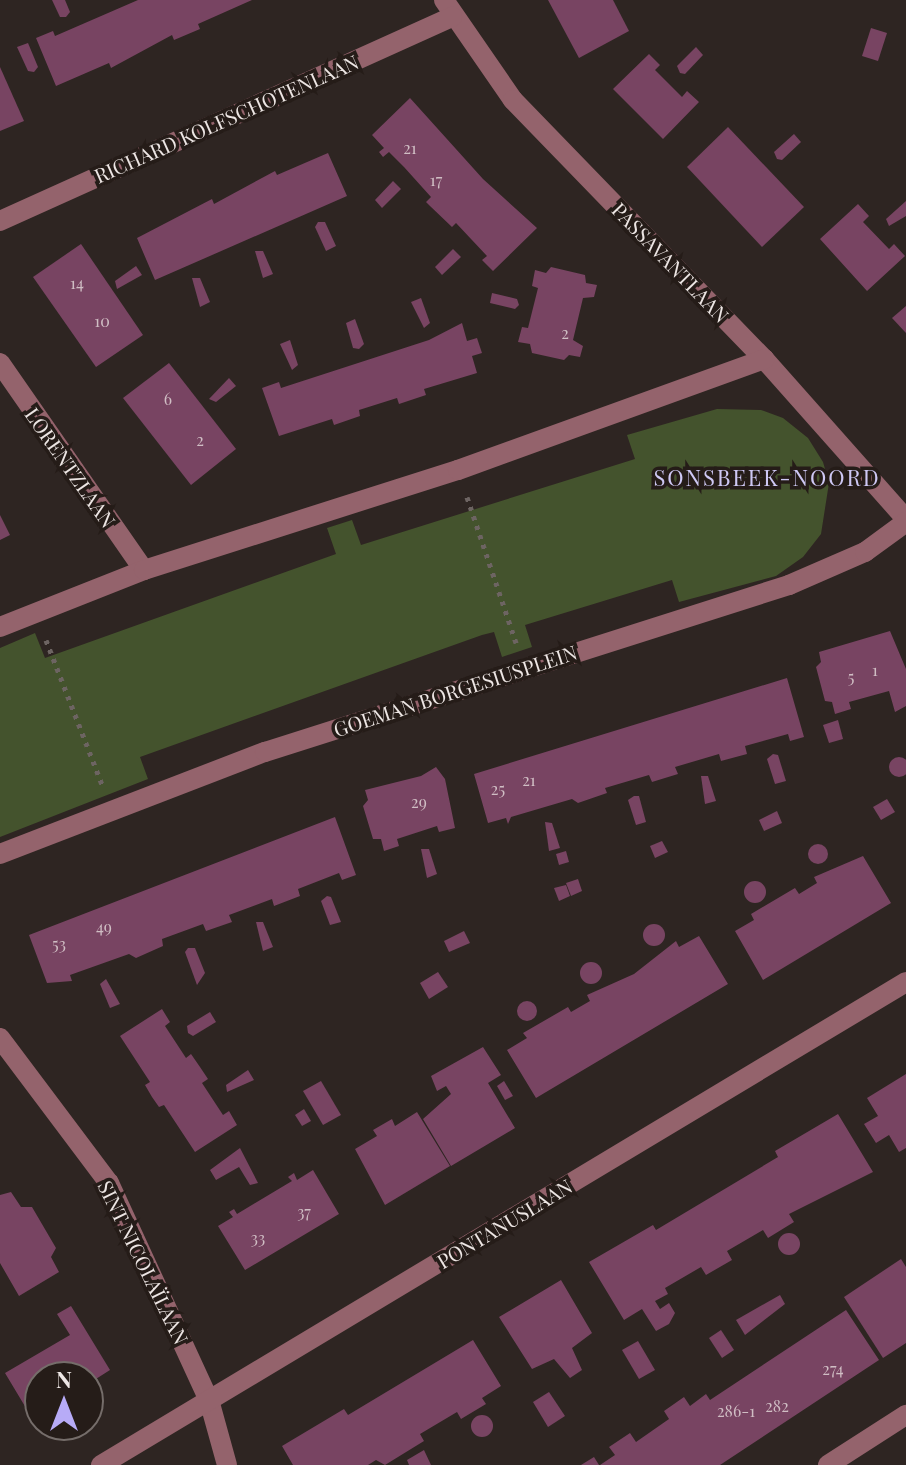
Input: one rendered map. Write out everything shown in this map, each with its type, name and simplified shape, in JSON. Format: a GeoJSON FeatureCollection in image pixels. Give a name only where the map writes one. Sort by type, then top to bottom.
{"type":"FeatureCollection","features":[{"type":"Feature","properties":{"kind":"street","name":"RICHARD KOLFSCHOTENLAAN"},"geometry":{"type":"LineString","coordinates":[[0,221],[448,8]]}},
{"type":"Feature","properties":{"kind":"street","name":"PASSAVANTLAAN"},"geometry":{"type":"LineString","coordinates":[[448,8],[513,100],[764,359],[906,521]]}},
{"type":"Feature","properties":{"kind":"street"},"geometry":{"type":"LineString","coordinates":[[0,627],[144,570],[458,470],[764,359]]}},
{"type":"Feature","properties":{"kind":"street","name":"LORENTZLAAN"},"geometry":{"type":"LineString","coordinates":[[0,363],[144,570]]}},
{"type":"Feature","properties":{"kind":"street","name":"GOEMAN BORGESIUSPLEIN"},"geometry":{"type":"LineString","coordinates":[[0,854],[265,752],[789,585],[865,552],[906,521]]}},
{"type":"Feature","properties":{"kind":"street","name":"PONTANUSLAAN"},"geometry":{"type":"LineString","coordinates":[[101,1465],[906,982]]}},
{"type":"Feature","properties":{"kind":"street","name":"SINT NICOLAÏLAAN"},"geometry":{"type":"LineString","coordinates":[[0,1038],[109,1183],[209,1400],[227,1465]]}},
{"type":"Feature","properties":{"kind":"street"},"geometry":{"type":"LineString","coordinates":[[828,1465],[906,1415]]}},
{"type":"Feature","properties":{"kind":"path"},"geometry":{"type":"LineString","coordinates":[[458,470],[524,667]]}},
{"type":"Feature","properties":{"kind":"path"},"geometry":{"type":"LineString","coordinates":[[35,613],[112,811]]}},
{"type":"Feature","properties":{"kind":"green space"},"geometry":{"type":"Polygon","coordinates":[[[717,409],[761,410],[783,418],[808,438],[823,462],[829,483],[821,534],[803,557],[776,576],[679,602],[672,580],[525,625],[532,647],[502,657],[494,632],[482,635],[140,757],[148,779],[0,837],[0,648],[35,633],[45,658],[336,554],[327,528],[352,520],[361,545],[635,459],[627,435],[717,409]]]}},
{"type":"Feature","properties":{"kind":"building"},"geometry":{"type":"Polygon","coordinates":[[[52,0],[65,0],[70,12],[66,17],[60,17],[52,0]]]}},
{"type":"Feature","properties":{"kind":"building"},"geometry":{"type":"Polygon","coordinates":[[[138,0],[252,0],[198,24],[200,29],[174,40],[172,35],[111,68],[109,63],[56,86],[36,38],[53,31],[55,36],[138,0]]]}},
{"type":"Feature","properties":{"kind":"building"},"geometry":{"type":"Polygon","coordinates":[[[548,0],[613,0],[629,31],[579,58],[548,0]]]}},
{"type":"Feature","properties":{"kind":"building"},"geometry":{"type":"Polygon","coordinates":[[[871,28],[887,33],[878,61],[862,56],[871,28]]]}},
{"type":"Feature","properties":{"kind":"building"},"geometry":{"type":"Polygon","coordinates":[[[28,43],[38,67],[34,72],[28,71],[17,47],[28,43]]]}},
{"type":"Feature","properties":{"kind":"building"},"geometry":{"type":"Polygon","coordinates":[[[696,47],[703,55],[685,74],[680,73],[677,66],[696,47]]]}},
{"type":"Feature","properties":{"kind":"building"},"geometry":{"type":"Polygon","coordinates":[[[649,54],[660,65],[655,70],[682,97],[687,91],[699,102],[663,139],[613,89],[649,54]]]}},
{"type":"Feature","properties":{"kind":"building"},"geometry":{"type":"Polygon","coordinates":[[[0,67],[24,121],[0,131],[0,67]]]}},
{"type":"Feature","properties":{"kind":"building"},"geometry":{"type":"Polygon","coordinates":[[[410,98],[483,179],[537,228],[493,271],[482,260],[487,256],[456,223],[452,227],[426,202],[431,197],[404,167],[389,152],[383,157],[379,152],[384,148],[372,135],[410,98]]]}},
{"type":"Feature","properties":{"kind":"building"},"geometry":{"type":"Polygon","coordinates":[[[728,127],[804,207],[762,247],[687,167],[728,127]]]}},
{"type":"Feature","properties":{"kind":"building"},"geometry":{"type":"Polygon","coordinates":[[[794,134],[801,142],[782,160],[777,159],[774,152],[794,134]]]}},
{"type":"Feature","properties":{"kind":"building"},"geometry":{"type":"Polygon","coordinates":[[[328,153],[347,196],[155,280],[137,238],[212,199],[214,204],[275,171],[277,175],[328,153]]]}},
{"type":"Feature","properties":{"kind":"building"},"geometry":{"type":"Polygon","coordinates":[[[393,181],[401,189],[382,208],[375,200],[393,181]]]}},
{"type":"Feature","properties":{"kind":"building"},"geometry":{"type":"Polygon","coordinates":[[[906,201],[906,216],[889,226],[886,219],[906,201]]]}},
{"type":"Feature","properties":{"kind":"building"},"geometry":{"type":"Polygon","coordinates":[[[858,204],[869,216],[863,222],[889,249],[894,244],[905,256],[867,291],[820,239],[858,204]]]}},
{"type":"Feature","properties":{"kind":"building"},"geometry":{"type":"Polygon","coordinates":[[[318,222],[325,222],[336,246],[326,251],[315,227],[318,222]]]}},
{"type":"Feature","properties":{"kind":"building"},"geometry":{"type":"Polygon","coordinates":[[[81,244],[143,335],[96,367],[33,277],[81,244]]]}},
{"type":"Feature","properties":{"kind":"building"},"geometry":{"type":"Polygon","coordinates":[[[453,249],[461,257],[442,275],[435,267],[453,249]]]}},
{"type":"Feature","properties":{"kind":"building"},"geometry":{"type":"Polygon","coordinates":[[[255,251],[263,251],[273,274],[263,278],[255,251]]]}},
{"type":"Feature","properties":{"kind":"building"},"geometry":{"type":"Polygon","coordinates":[[[136,266],[142,275],[117,289],[115,281],[136,266]]]}},
{"type":"Feature","properties":{"kind":"building"},"geometry":{"type":"Polygon","coordinates":[[[551,267],[585,275],[586,283],[597,285],[594,297],[583,298],[573,340],[583,346],[580,357],[569,355],[564,360],[532,353],[530,344],[518,342],[522,327],[528,328],[538,288],[532,286],[535,270],[546,273],[551,267]]]}},
{"type":"Feature","properties":{"kind":"building"},"geometry":{"type":"Polygon","coordinates":[[[192,278],[200,278],[210,302],[200,307],[192,278]]]}},
{"type":"Feature","properties":{"kind":"building"},"geometry":{"type":"Polygon","coordinates":[[[492,293],[517,299],[519,305],[515,309],[490,303],[492,293]]]}},
{"type":"Feature","properties":{"kind":"building"},"geometry":{"type":"Polygon","coordinates":[[[421,298],[430,323],[424,328],[411,302],[421,298]]]}},
{"type":"Feature","properties":{"kind":"building"},"geometry":{"type":"Polygon","coordinates":[[[906,306],[906,333],[892,318],[906,306]]]}},
{"type":"Feature","properties":{"kind":"building"},"geometry":{"type":"Polygon","coordinates":[[[355,319],[364,344],[359,349],[353,348],[346,323],[355,319]]]}},
{"type":"Feature","properties":{"kind":"building"},"geometry":{"type":"Polygon","coordinates":[[[462,323],[467,341],[477,338],[482,353],[472,356],[477,373],[424,389],[426,395],[399,404],[397,398],[359,410],[360,416],[334,425],[332,419],[279,436],[262,388],[279,382],[281,388],[429,340],[462,323]]]}},
{"type":"Feature","properties":{"kind":"building"},"geometry":{"type":"Polygon","coordinates":[[[290,340],[298,365],[292,370],[280,344],[290,340]]]}},
{"type":"Feature","properties":{"kind":"building"},"geometry":{"type":"Polygon","coordinates":[[[169,363],[236,449],[191,485],[123,398],[169,363]]]}},
{"type":"Feature","properties":{"kind":"building"},"geometry":{"type":"Polygon","coordinates":[[[229,378],[236,386],[216,402],[209,399],[229,378]]]}},
{"type":"Feature","properties":{"kind":"building"},"geometry":{"type":"Polygon","coordinates":[[[0,515],[10,535],[0,540],[0,515]]]}},
{"type":"Feature","properties":{"kind":"building"},"geometry":{"type":"Polygon","coordinates":[[[890,631],[906,669],[906,706],[895,712],[889,691],[849,702],[851,709],[835,714],[832,702],[825,701],[816,667],[821,662],[819,652],[890,631]]]}},
{"type":"Feature","properties":{"kind":"building"},"geometry":{"type":"Polygon","coordinates":[[[787,678],[804,737],[790,741],[788,734],[745,746],[747,754],[721,761],[719,754],[675,767],[678,774],[652,782],[649,775],[605,788],[607,793],[578,803],[572,799],[511,817],[508,824],[506,818],[488,823],[474,774],[787,678]]]}},
{"type":"Feature","properties":{"kind":"building"},"geometry":{"type":"Polygon","coordinates":[[[838,720],[843,739],[829,743],[823,725],[838,720]]]}},
{"type":"Feature","properties":{"kind":"building"},"geometry":{"type":"Polygon","coordinates":[[[773,754],[778,755],[786,781],[775,784],[767,759],[773,754]]]}},
{"type":"Feature","properties":{"kind":"building"},"geometry":{"type":"Polygon","coordinates":[[[899,757],[906,760],[909,767],[906,774],[899,777],[892,774],[889,767],[892,760],[899,757]]]}},
{"type":"Feature","properties":{"kind":"building"},"geometry":{"type":"Polygon","coordinates":[[[436,767],[445,779],[455,828],[439,832],[437,826],[397,839],[399,846],[384,851],[381,839],[373,839],[363,806],[368,800],[365,790],[421,776],[436,767]]]}},
{"type":"Feature","properties":{"kind":"building"},"geometry":{"type":"Polygon","coordinates":[[[701,776],[708,776],[716,801],[705,804],[701,776]]]}},
{"type":"Feature","properties":{"kind":"building"},"geometry":{"type":"Polygon","coordinates":[[[639,796],[646,822],[636,825],[628,800],[639,796]]]}},
{"type":"Feature","properties":{"kind":"building"},"geometry":{"type":"Polygon","coordinates":[[[887,799],[895,812],[881,820],[873,807],[887,799]]]}},
{"type":"Feature","properties":{"kind":"building"},"geometry":{"type":"Polygon","coordinates":[[[777,811],[782,823],[764,831],[759,820],[777,811]]]}},
{"type":"Feature","properties":{"kind":"building"},"geometry":{"type":"Polygon","coordinates":[[[335,817],[356,875],[342,880],[339,873],[298,889],[300,896],[274,906],[272,899],[229,915],[232,922],[206,931],[203,924],[162,939],[163,946],[136,958],[129,954],[70,975],[72,981],[47,983],[29,935],[335,817]]]}},
{"type":"Feature","properties":{"kind":"building"},"geometry":{"type":"Polygon","coordinates":[[[545,822],[552,823],[560,848],[549,851],[545,822]]]}},
{"type":"Feature","properties":{"kind":"building"},"geometry":{"type":"Polygon","coordinates":[[[662,841],[668,852],[655,858],[650,846],[662,841]]]}},
{"type":"Feature","properties":{"kind":"building"},"geometry":{"type":"Polygon","coordinates":[[[814,844],[822,844],[828,854],[822,864],[814,864],[808,858],[808,850],[814,844]]]}},
{"type":"Feature","properties":{"kind":"building"},"geometry":{"type":"Polygon","coordinates":[[[421,849],[429,849],[437,874],[427,878],[421,849]]]}},
{"type":"Feature","properties":{"kind":"building"},"geometry":{"type":"Polygon","coordinates":[[[566,851],[569,862],[559,865],[556,854],[566,851]]]}},
{"type":"Feature","properties":{"kind":"building"},"geometry":{"type":"Polygon","coordinates":[[[863,856],[891,903],[763,980],[735,931],[754,920],[751,914],[795,888],[799,894],[817,883],[814,877],[863,856]]]}},
{"type":"Feature","properties":{"kind":"building"},"geometry":{"type":"Polygon","coordinates":[[[578,879],[582,891],[571,896],[566,883],[578,879]]]}},
{"type":"Feature","properties":{"kind":"building"},"geometry":{"type":"Polygon","coordinates":[[[755,881],[766,892],[755,903],[744,892],[755,881]]]}},
{"type":"Feature","properties":{"kind":"building"},"geometry":{"type":"Polygon","coordinates":[[[566,885],[570,896],[559,901],[554,888],[566,885]]]}},
{"type":"Feature","properties":{"kind":"building"},"geometry":{"type":"Polygon","coordinates":[[[327,896],[331,897],[341,922],[330,925],[321,901],[327,896]]]}},
{"type":"Feature","properties":{"kind":"building"},"geometry":{"type":"Polygon","coordinates":[[[256,922],[263,922],[273,947],[263,951],[256,922]]]}},
{"type":"Feature","properties":{"kind":"building"},"geometry":{"type":"Polygon","coordinates":[[[654,924],[665,935],[654,946],[643,935],[654,924]]]}},
{"type":"Feature","properties":{"kind":"building"},"geometry":{"type":"Polygon","coordinates":[[[464,931],[470,943],[449,952],[444,941],[464,931]]]}},
{"type":"Feature","properties":{"kind":"building"},"geometry":{"type":"Polygon","coordinates":[[[699,936],[728,984],[536,1098],[507,1050],[527,1038],[523,1033],[568,1007],[571,1012],[590,1001],[587,995],[634,974],[676,941],[679,947],[699,936]]]}},
{"type":"Feature","properties":{"kind":"building"},"geometry":{"type":"Polygon","coordinates":[[[188,948],[195,948],[205,973],[197,985],[185,952],[188,948]]]}},
{"type":"Feature","properties":{"kind":"building"},"geometry":{"type":"Polygon","coordinates":[[[591,962],[599,965],[602,973],[599,981],[591,984],[583,981],[580,973],[583,965],[591,962]]]}},
{"type":"Feature","properties":{"kind":"building"},"geometry":{"type":"Polygon","coordinates":[[[438,972],[448,987],[429,999],[420,983],[438,972]]]}},
{"type":"Feature","properties":{"kind":"building"},"geometry":{"type":"Polygon","coordinates":[[[106,979],[120,1004],[110,1008],[100,984],[106,979]]]}},
{"type":"Feature","properties":{"kind":"building"},"geometry":{"type":"Polygon","coordinates":[[[523,1001],[531,1001],[537,1011],[531,1021],[523,1021],[517,1015],[517,1007],[523,1001]]]}},
{"type":"Feature","properties":{"kind":"building"},"geometry":{"type":"Polygon","coordinates":[[[162,1009],[170,1022],[165,1026],[186,1058],[191,1054],[208,1079],[202,1083],[223,1115],[229,1111],[237,1125],[195,1152],[164,1105],[159,1107],[152,1097],[145,1085],[150,1082],[120,1036],[162,1009]]]}},
{"type":"Feature","properties":{"kind":"building"},"geometry":{"type":"Polygon","coordinates":[[[210,1012],[216,1022],[193,1036],[188,1033],[187,1026],[210,1012]]]}},
{"type":"Feature","properties":{"kind":"building"},"geometry":{"type":"Polygon","coordinates":[[[483,1047],[501,1075],[488,1083],[515,1128],[451,1166],[423,1119],[451,1094],[446,1086],[437,1091],[431,1076],[483,1047]]]}},
{"type":"Feature","properties":{"kind":"building"},"geometry":{"type":"Polygon","coordinates":[[[248,1070],[254,1080],[227,1092],[226,1085],[248,1070]]]}},
{"type":"Feature","properties":{"kind":"building"},"geometry":{"type":"Polygon","coordinates":[[[906,1074],[906,1148],[899,1152],[889,1135],[876,1143],[864,1124],[878,1116],[867,1098],[906,1074]]]}},
{"type":"Feature","properties":{"kind":"building"},"geometry":{"type":"Polygon","coordinates":[[[321,1081],[341,1115],[323,1125],[303,1091],[321,1081]]]}},
{"type":"Feature","properties":{"kind":"building"},"geometry":{"type":"Polygon","coordinates":[[[504,1081],[513,1096],[505,1100],[497,1086],[504,1081]]]}},
{"type":"Feature","properties":{"kind":"building"},"geometry":{"type":"Polygon","coordinates":[[[304,1109],[311,1121],[302,1126],[295,1115],[304,1109]]]}},
{"type":"Feature","properties":{"kind":"building"},"geometry":{"type":"Polygon","coordinates":[[[417,1112],[450,1166],[385,1205],[355,1149],[377,1136],[373,1130],[392,1119],[395,1126],[417,1112]]]}},
{"type":"Feature","properties":{"kind":"building"},"geometry":{"type":"Polygon","coordinates":[[[838,1114],[873,1172],[789,1214],[794,1222],[768,1238],[763,1230],[727,1251],[732,1260],[706,1275],[701,1267],[665,1288],[668,1294],[655,1301],[660,1309],[669,1303],[675,1313],[669,1324],[656,1331],[642,1309],[624,1320],[589,1262],[653,1225],[656,1230],[778,1157],[775,1151],[838,1114]]]}},
{"type":"Feature","properties":{"kind":"building"},"geometry":{"type":"Polygon","coordinates":[[[240,1148],[258,1183],[250,1185],[239,1167],[216,1180],[210,1170],[240,1148]]]}},
{"type":"Feature","properties":{"kind":"building"},"geometry":{"type":"Polygon","coordinates":[[[313,1170],[339,1214],[245,1270],[218,1226],[233,1217],[229,1212],[234,1209],[237,1214],[292,1181],[288,1177],[294,1173],[297,1180],[313,1170]]]}},
{"type":"Feature","properties":{"kind":"building"},"geometry":{"type":"Polygon","coordinates":[[[11,1192],[21,1207],[32,1207],[56,1248],[51,1257],[59,1272],[19,1296],[0,1263],[0,1195],[11,1192]]]}},
{"type":"Feature","properties":{"kind":"building"},"geometry":{"type":"Polygon","coordinates":[[[789,1233],[800,1244],[789,1255],[778,1244],[789,1233]]]}},
{"type":"Feature","properties":{"kind":"building"},"geometry":{"type":"Polygon","coordinates":[[[901,1259],[906,1267],[906,1343],[883,1358],[844,1297],[901,1259]]]}},
{"type":"Feature","properties":{"kind":"building"},"geometry":{"type":"Polygon","coordinates":[[[561,1280],[592,1333],[572,1348],[582,1370],[570,1378],[554,1359],[532,1369],[499,1317],[561,1280]]]}},
{"type":"Feature","properties":{"kind":"building"},"geometry":{"type":"Polygon","coordinates":[[[780,1295],[785,1304],[745,1335],[736,1320],[780,1295]]]}},
{"type":"Feature","properties":{"kind":"building"},"geometry":{"type":"Polygon","coordinates":[[[71,1306],[110,1370],[104,1374],[104,1361],[26,1361],[70,1335],[57,1314],[71,1306]]]}},
{"type":"Feature","properties":{"kind":"building"},"geometry":{"type":"Polygon","coordinates":[[[846,1310],[879,1360],[720,1465],[600,1465],[615,1455],[609,1447],[630,1433],[636,1442],[669,1419],[664,1411],[684,1397],[690,1406],[706,1394],[710,1400],[846,1310]]]}},
{"type":"Feature","properties":{"kind":"building"},"geometry":{"type":"Polygon","coordinates":[[[721,1330],[734,1350],[722,1358],[709,1338],[721,1330]]]}},
{"type":"Feature","properties":{"kind":"building"},"geometry":{"type":"Polygon","coordinates":[[[473,1340],[501,1386],[482,1398],[486,1404],[461,1419],[457,1412],[420,1434],[424,1441],[385,1465],[376,1460],[368,1465],[293,1465],[282,1446],[344,1409],[348,1415],[473,1340]]]}},
{"type":"Feature","properties":{"kind":"building"},"geometry":{"type":"Polygon","coordinates":[[[638,1341],[655,1370],[639,1379],[622,1350],[638,1341]]]}},
{"type":"Feature","properties":{"kind":"building"},"geometry":{"type":"Polygon","coordinates":[[[24,1362],[24,1405],[5,1373],[24,1362]]]}},
{"type":"Feature","properties":{"kind":"building"},"geometry":{"type":"Polygon","coordinates":[[[549,1392],[565,1416],[548,1427],[533,1402],[549,1392]]]}},
{"type":"Feature","properties":{"kind":"building"},"geometry":{"type":"Polygon","coordinates":[[[482,1415],[490,1418],[493,1426],[490,1434],[482,1437],[474,1434],[471,1426],[474,1418],[482,1415]]]}},
{"type":"Feature","properties":{"kind":"building"},"geometry":{"type":"Polygon","coordinates":[[[424,1450],[431,1465],[409,1465],[407,1460],[424,1450]]]}},
{"type":"Feature","properties":{"kind":"building"},"geometry":{"type":"Polygon","coordinates":[[[594,1457],[599,1465],[581,1465],[594,1457]]]}},
{"type":"Feature","properties":{"kind":"district","name":"SONSBEEK-NOORD"},"geometry":{"type":"Point","coordinates":[767,478]}}]}
